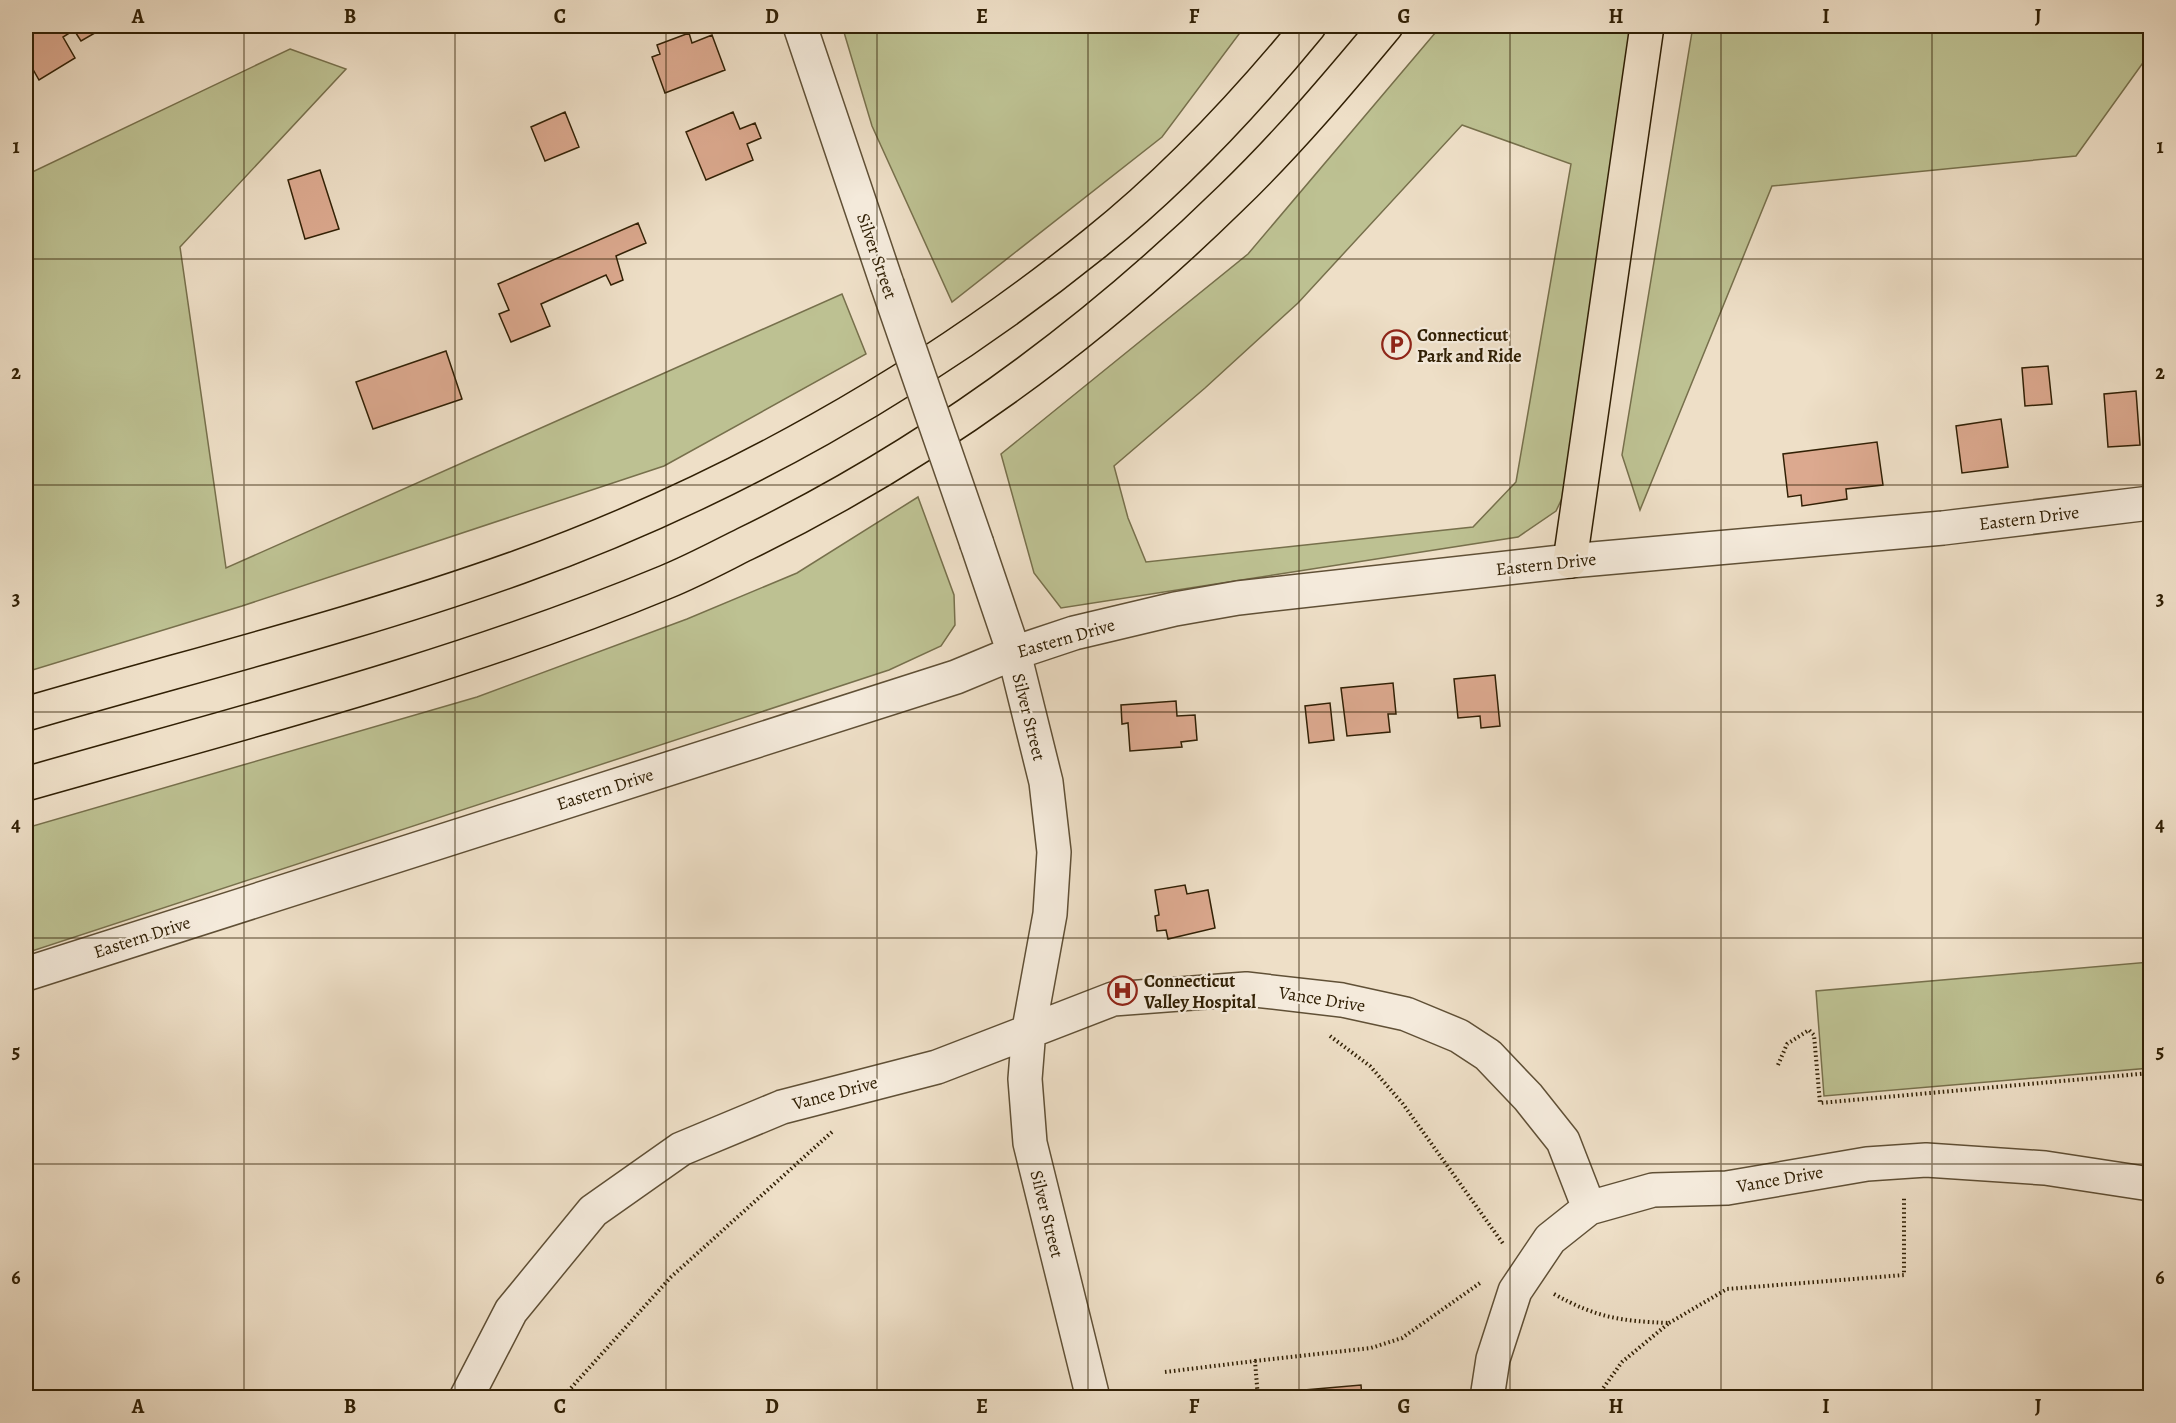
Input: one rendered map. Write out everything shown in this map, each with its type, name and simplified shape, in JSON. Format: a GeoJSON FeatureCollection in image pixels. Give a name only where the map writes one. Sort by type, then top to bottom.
{"type":"FeatureCollection","features":[{"type":"Feature","properties":{"kind":"highway"},"geometry":{"type":"LineString","coordinates":[[26,714],[405,605],[521,566],[639,518],[756,463],[881,393],[969,336],[1096,242],[1192,156],[1280,61],[1309,26]]}},
{"type":"Feature","properties":{"kind":"highway"},"geometry":{"type":"LineString","coordinates":[[26,784],[412,673],[540,631],[669,581],[793,521],[910,454],[1025,376],[1131,290],[1233,197],[1327,96],[1386,26]]}},
{"type":"Feature","properties":{"kind":"highway"},"geometry":{"type":"LineString","coordinates":[[1570,561],[1647,26]]}},
{"type":"Feature","properties":{"kind":"street","name":"Silver Street"},"geometry":{"type":"LineString","coordinates":[[800,26],[1014,653],[1046,782],[1054,852],[1050,914],[1029,1029],[1025,1079],[1030,1143],[1093,1398]]}},
{"type":"Feature","properties":{"kind":"street","name":"Eastern Drive"},"geometry":{"type":"LineString","coordinates":[[26,974],[956,677],[1014,653],[1074,633],[1185,607],[1342,586],[1570,561],[1943,528],[2151,503]]}},
{"type":"Feature","properties":{"kind":"street","name":"Vance Drive"},"geometry":{"type":"LineString","coordinates":[[466,1398],[511,1311],[593,1211],[681,1149],[782,1107],[937,1067],[1029,1029],[1113,999],[1246,988],[1342,1000],[1406,1014],[1459,1036],[1488,1055],[1563,1141],[1589,1208],[1653,1190],[1727,1188],[1867,1164],[1904,1161],[2045,1168],[2151,1184]]}},
{"type":"Feature","properties":{"kind":"street"},"geometry":{"type":"LineString","coordinates":[[1487,1398],[1493,1359],[1515,1291],[1550,1239],[1589,1208]]}},
{"type":"Feature","properties":{"kind":"path"},"geometry":{"type":"LineString","coordinates":[[1778,1065],[1787,1044],[1809,1030],[1815,1035],[1820,1103],[2151,1073]]}},
{"type":"Feature","properties":{"kind":"path"},"geometry":{"type":"LineString","coordinates":[[1321,1031],[1339,1040],[1370,1066],[1396,1096],[1513,1258],[1544,1289],[1585,1312],[1621,1321],[1668,1323]]}},
{"type":"Feature","properties":{"kind":"path"},"geometry":{"type":"LineString","coordinates":[[562,1398],[671,1277],[837,1127]]}},
{"type":"Feature","properties":{"kind":"path"},"geometry":{"type":"LineString","coordinates":[[1596,1398],[1622,1362],[1668,1323],[1727,1289],[1904,1275],[1904,1161]]}},
{"type":"Feature","properties":{"kind":"path"},"geometry":{"type":"LineString","coordinates":[[1165,1372],[1371,1348],[1402,1338],[1488,1277]]}},
{"type":"Feature","properties":{"kind":"path"},"geometry":{"type":"LineString","coordinates":[[1255,1361],[1258,1398]]}},
{"type":"Feature","properties":{"kind":"green space"},"geometry":{"type":"Polygon","coordinates":[[[846,26],[1245,26],[1162,137],[952,302],[872,126],[843,29],[846,26]]]}},
{"type":"Feature","properties":{"kind":"green space"},"geometry":{"type":"Polygon","coordinates":[[[1441,26],[1641,26],[1567,488],[1556,511],[1518,537],[1061,608],[1034,573],[1001,454],[1248,254],[1441,26]],[[1462,125],[1298,303],[1205,388],[1114,466],[1128,518],[1146,562],[1473,527],[1516,482],[1571,164],[1462,125]]]}},
{"type":"Feature","properties":{"kind":"green space"},"geometry":{"type":"Polygon","coordinates":[[[1693,26],[2150,26],[2150,53],[2076,156],[1772,186],[1640,510],[1622,455],[1693,26]]]}},
{"type":"Feature","properties":{"kind":"green space"},"geometry":{"type":"Polygon","coordinates":[[[290,49],[346,69],[180,247],[226,568],[842,294],[866,354],[664,466],[242,606],[26,672],[26,175],[290,49]]]}},
{"type":"Feature","properties":{"kind":"green space"},"geometry":{"type":"Polygon","coordinates":[[[918,497],[954,595],[955,625],[941,646],[889,670],[26,953],[26,828],[477,697],[687,619],[797,573],[918,497]]]}},
{"type":"Feature","properties":{"kind":"green space"},"geometry":{"type":"Polygon","coordinates":[[[2150,962],[2150,1068],[1824,1096],[1816,991],[2150,962]]]}},
{"type":"Feature","properties":{"kind":"building"},"geometry":{"type":"Polygon","coordinates":[[[39,26],[107,26],[81,41],[74,30],[63,37],[75,58],[39,80],[26,57],[26,33],[39,26]]]}},
{"type":"Feature","properties":{"kind":"building"},"geometry":{"type":"Polygon","coordinates":[[[689,33],[692,43],[712,35],[725,70],[665,93],[652,57],[660,54],[657,45],[689,33]]]}},
{"type":"Feature","properties":{"kind":"building"},"geometry":{"type":"Polygon","coordinates":[[[565,112],[579,147],[545,161],[531,127],[565,112]]]}},
{"type":"Feature","properties":{"kind":"building"},"geometry":{"type":"Polygon","coordinates":[[[733,112],[740,129],[755,123],[761,138],[747,144],[753,160],[706,180],[686,132],[733,112]]]}},
{"type":"Feature","properties":{"kind":"building"},"geometry":{"type":"Polygon","coordinates":[[[320,170],[339,229],[305,239],[288,180],[320,170]]]}},
{"type":"Feature","properties":{"kind":"building"},"geometry":{"type":"Polygon","coordinates":[[[638,223],[646,243],[616,256],[623,280],[611,285],[606,275],[541,304],[550,326],[511,342],[499,314],[509,310],[498,284],[638,223]]]}},
{"type":"Feature","properties":{"kind":"building"},"geometry":{"type":"Polygon","coordinates":[[[446,351],[462,399],[373,429],[356,382],[446,351]]]}},
{"type":"Feature","properties":{"kind":"building"},"geometry":{"type":"Polygon","coordinates":[[[2048,366],[2052,404],[2025,406],[2022,368],[2048,366]]]}},
{"type":"Feature","properties":{"kind":"building"},"geometry":{"type":"Polygon","coordinates":[[[2136,391],[2140,445],[2108,447],[2104,394],[2136,391]]]}},
{"type":"Feature","properties":{"kind":"building"},"geometry":{"type":"Polygon","coordinates":[[[2001,419],[2008,467],[1962,473],[1956,426],[2001,419]]]}},
{"type":"Feature","properties":{"kind":"building"},"geometry":{"type":"Polygon","coordinates":[[[1877,442],[1883,485],[1846,489],[1847,499],[1802,506],[1801,495],[1788,497],[1783,454],[1877,442]]]}},
{"type":"Feature","properties":{"kind":"building"},"geometry":{"type":"Polygon","coordinates":[[[1495,675],[1500,726],[1481,728],[1480,716],[1458,718],[1454,679],[1495,675]]]}},
{"type":"Feature","properties":{"kind":"building"},"geometry":{"type":"Polygon","coordinates":[[[1393,683],[1396,714],[1388,714],[1390,732],[1347,736],[1341,688],[1393,683]]]}},
{"type":"Feature","properties":{"kind":"building"},"geometry":{"type":"Polygon","coordinates":[[[1176,701],[1177,716],[1195,715],[1197,740],[1181,742],[1182,747],[1130,751],[1128,723],[1122,724],[1121,705],[1176,701]]]}},
{"type":"Feature","properties":{"kind":"building"},"geometry":{"type":"Polygon","coordinates":[[[1330,703],[1334,740],[1309,743],[1305,706],[1330,703]]]}},
{"type":"Feature","properties":{"kind":"building"},"geometry":{"type":"Polygon","coordinates":[[[1185,885],[1187,894],[1208,890],[1215,928],[1168,939],[1166,930],[1157,931],[1155,916],[1159,915],[1155,890],[1185,885]]]}},
{"type":"Feature","properties":{"kind":"building"},"geometry":{"type":"Polygon","coordinates":[[[1361,1385],[1362,1398],[1294,1398],[1293,1391],[1361,1385]]]}},
{"type":"Feature","properties":{"kind":"place","name":"Connecticut Park and Ride"},"geometry":{"type":"Point","coordinates":[1396,345]}},
{"type":"Feature","properties":{"kind":"place","name":"Connecticut Valley Hospital"},"geometry":{"type":"Point","coordinates":[1123,991]}}]}
